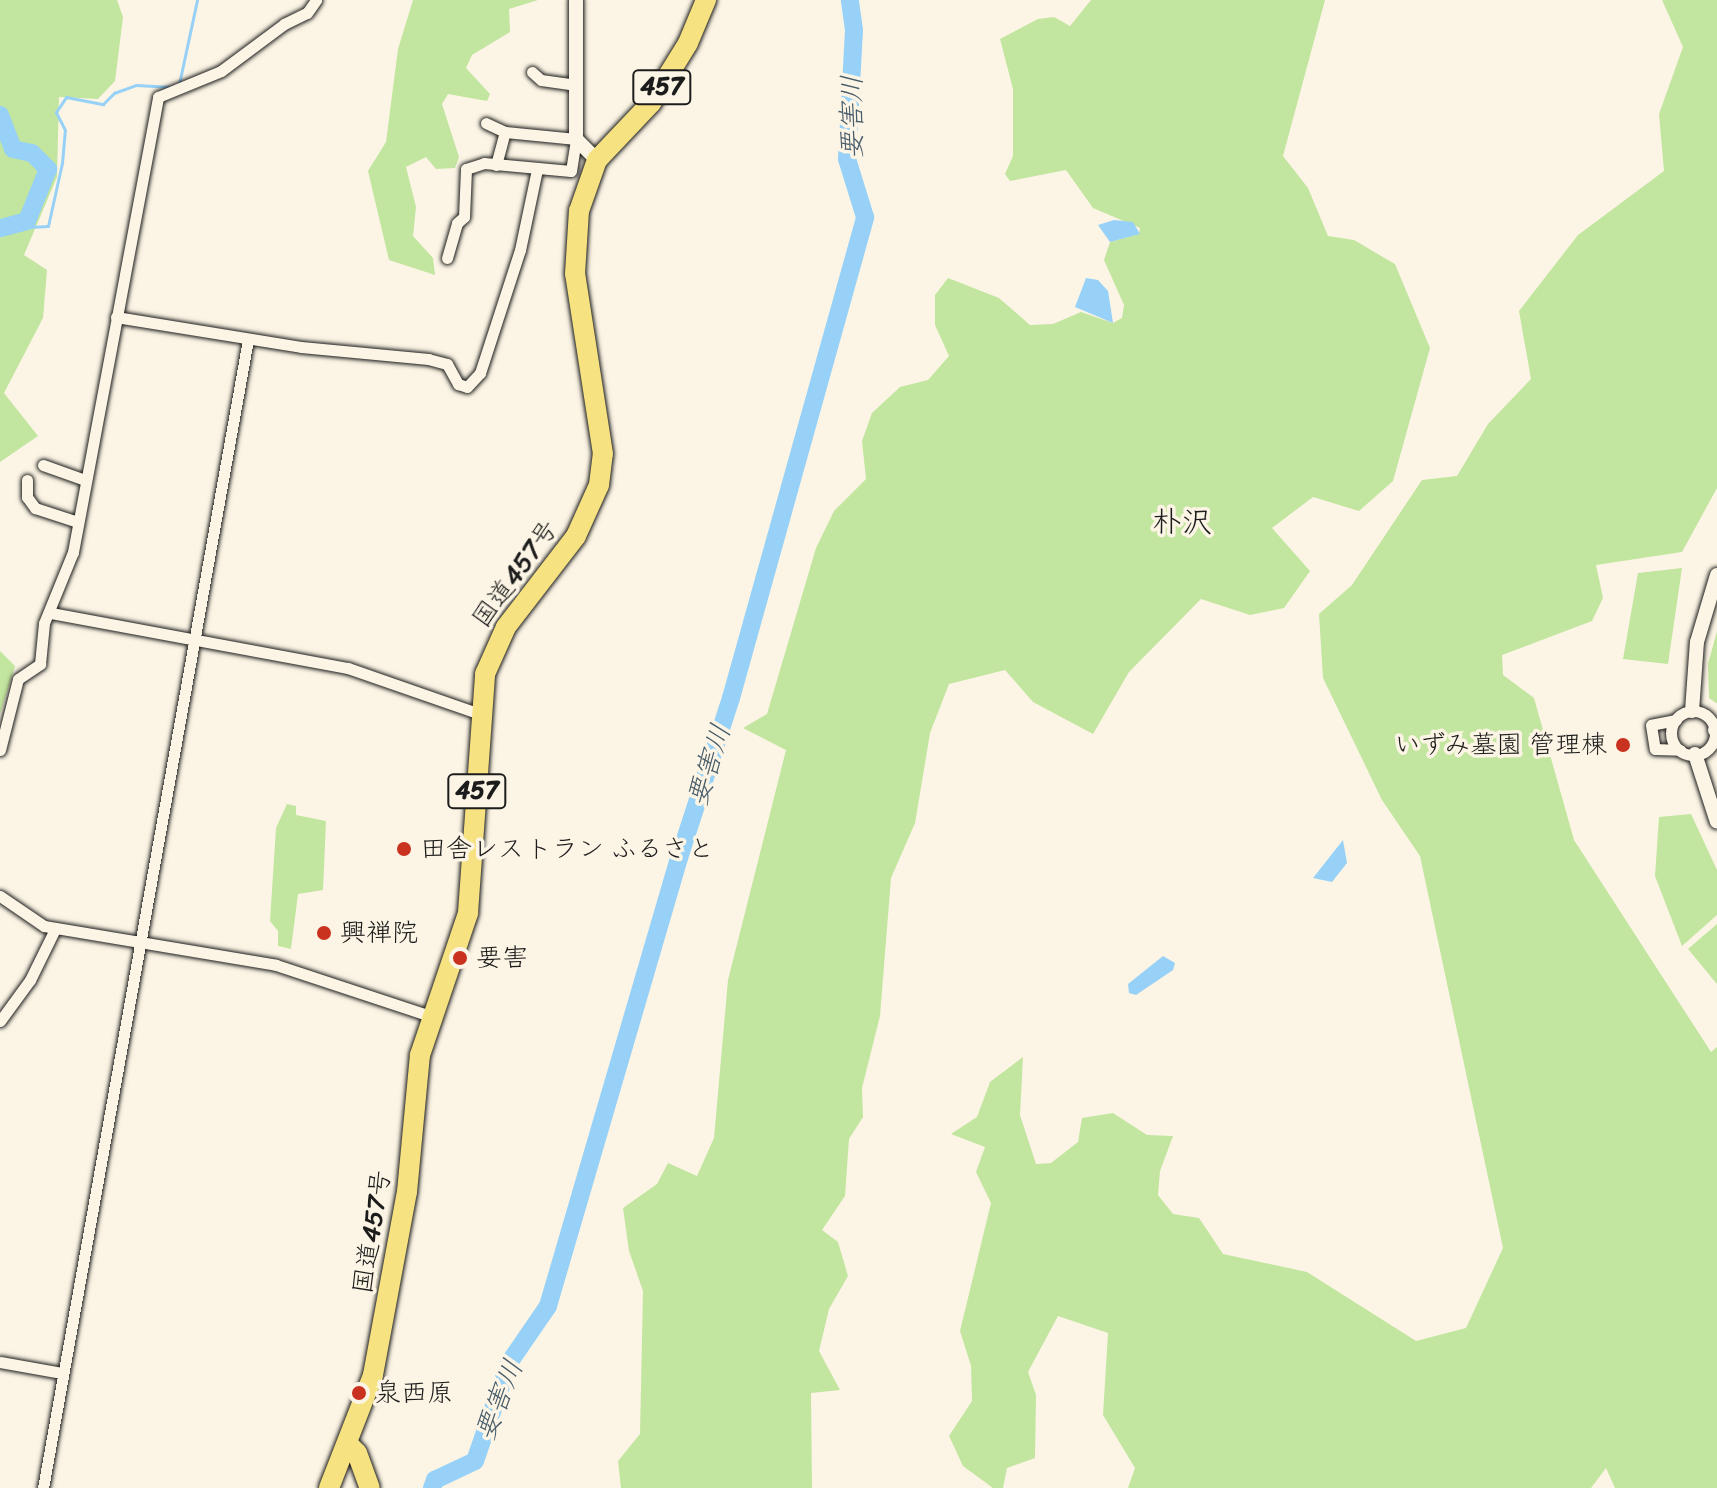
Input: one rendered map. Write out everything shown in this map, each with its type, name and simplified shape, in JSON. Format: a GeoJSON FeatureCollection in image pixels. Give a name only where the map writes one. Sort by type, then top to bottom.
{"type":"FeatureCollection","features":[{"type":"Feature","properties":{"kind":"highway","name":"国道457号"},"geometry":{"type":"LineString","coordinates":[[349,1445],[373,1375],[391,1292],[407,1192],[414,1092],[433,1017],[468,913],[480,714],[493,649],[576,536],[599,485],[603,454],[575,274],[579,211],[597,160],[651,103],[688,43],[706,0]]}},
{"type":"Feature","properties":{"kind":"highway","name":"457"},"geometry":{"type":"LineString","coordinates":[[329,1488],[349,1445]]}},
{"type":"Feature","properties":{"kind":"highway"},"geometry":{"type":"LineString","coordinates":[[349,1445],[357,1453],[370,1488]]}},
{"type":"Feature","properties":{"kind":"street"},"geometry":{"type":"LineString","coordinates":[[0,750],[18,679],[40,664],[44,623],[51,613],[78,522],[158,97],[221,71],[284,24],[307,13],[316,0]]}},
{"type":"Feature","properties":{"kind":"street"},"geometry":{"type":"LineString","coordinates":[[447,258],[464,217],[466,169],[474,164],[571,171],[576,139],[576,0]]}},
{"type":"Feature","properties":{"kind":"street"},"geometry":{"type":"LineString","coordinates":[[532,72],[541,80],[575,85]]}},
{"type":"Feature","properties":{"kind":"street"},"geometry":{"type":"LineString","coordinates":[[486,123],[505,132],[576,139],[597,160]]}},
{"type":"Feature","properties":{"kind":"street"},"geometry":{"type":"LineString","coordinates":[[496,165],[505,132]]}},
{"type":"Feature","properties":{"kind":"street"},"geometry":{"type":"LineString","coordinates":[[116,317],[248,339],[428,359],[447,364],[461,386],[471,384],[480,373],[520,250],[537,169]]}},
{"type":"Feature","properties":{"kind":"street"},"geometry":{"type":"LineString","coordinates":[[43,1488],[248,339]]}},
{"type":"Feature","properties":{"kind":"street"},"geometry":{"type":"LineString","coordinates":[[43,465],[85,480]]}},
{"type":"Feature","properties":{"kind":"street"},"geometry":{"type":"LineString","coordinates":[[27,480],[27,497],[35,508],[78,522]]}},
{"type":"Feature","properties":{"kind":"street"},"geometry":{"type":"LineString","coordinates":[[1692,711],[1697,642],[1717,575]]}},
{"type":"Feature","properties":{"kind":"street"},"geometry":{"type":"LineString","coordinates":[[51,613],[348,668],[480,714]]}},
{"type":"Feature","properties":{"kind":"street"},"geometry":{"type":"LineString","coordinates":[[1692,711],[1710,718],[1716,730],[1712,744],[1695,754],[1655,749],[1651,725],[1676,720],[1692,711]]}},
{"type":"Feature","properties":{"kind":"street"},"geometry":{"type":"LineString","coordinates":[[1676,720],[1671,735],[1680,750]]}},
{"type":"Feature","properties":{"kind":"street"},"geometry":{"type":"LineString","coordinates":[[1695,754],[1717,822]]}},
{"type":"Feature","properties":{"kind":"street"},"geometry":{"type":"LineString","coordinates":[[0,896],[55,929],[276,965],[433,1017]]}},
{"type":"Feature","properties":{"kind":"street"},"geometry":{"type":"LineString","coordinates":[[0,1021],[30,980],[55,929]]}},
{"type":"Feature","properties":{"kind":"street"},"geometry":{"type":"LineString","coordinates":[[0,1362],[62,1373]]}},
{"type":"Feature","properties":{"kind":"green space"},"geometry":{"type":"Polygon","coordinates":[[[0,0],[117,0],[123,17],[115,81],[98,99],[59,97],[57,177],[24,255],[47,270],[43,318],[4,393],[38,436],[0,462],[0,0]]]}},
{"type":"Feature","properties":{"kind":"green space"},"geometry":{"type":"Polygon","coordinates":[[[413,0],[538,0],[509,9],[510,32],[472,55],[466,68],[490,94],[487,101],[448,94],[442,104],[459,157],[455,168],[436,169],[426,157],[406,167],[416,207],[413,236],[433,258],[435,275],[389,260],[368,171],[386,142],[398,49],[413,0]]]}},
{"type":"Feature","properties":{"kind":"green space"},"geometry":{"type":"Polygon","coordinates":[[[1091,0],[1325,0],[1283,156],[1308,188],[1328,236],[1354,240],[1395,264],[1430,348],[1393,481],[1359,511],[1313,497],[1272,528],[1310,571],[1284,608],[1250,615],[1201,599],[1129,672],[1093,734],[1033,702],[1005,670],[949,684],[930,733],[915,823],[891,878],[880,1016],[862,1088],[863,1117],[849,1139],[845,1196],[822,1230],[838,1242],[848,1276],[829,1309],[819,1351],[840,1390],[811,1393],[812,1488],[621,1488],[618,1461],[640,1434],[643,1291],[629,1251],[623,1208],[657,1184],[668,1163],[697,1176],[714,1138],[728,980],[786,750],[743,728],[767,714],[816,548],[834,511],[866,479],[862,441],[872,413],[900,387],[928,380],[949,356],[935,325],[935,295],[948,278],[999,298],[1030,325],[1053,324],[1081,312],[1113,323],[1122,318],[1124,305],[1104,260],[1110,242],[1139,234],[1140,228],[1093,208],[1066,170],[1010,181],[1005,174],[1013,156],[1013,89],[1000,39],[1038,19],[1054,17],[1070,26],[1091,0]]]}},
{"type":"Feature","properties":{"kind":"green space"},"geometry":{"type":"Polygon","coordinates":[[[1662,0],[1717,0],[1717,488],[1682,552],[1596,565],[1603,598],[1592,621],[1502,655],[1503,675],[1534,698],[1574,840],[1711,1052],[1717,1047],[1717,1488],[1615,1488],[1606,1468],[1591,1488],[1128,1488],[1135,1468],[1103,1415],[1108,1333],[1058,1316],[1028,1372],[1036,1395],[1035,1458],[1007,1468],[1003,1488],[993,1488],[963,1466],[949,1436],[972,1401],[971,1366],[960,1331],[991,1203],[976,1172],[985,1147],[951,1134],[977,1117],[990,1082],[1023,1057],[1020,1115],[1036,1164],[1051,1163],[1078,1142],[1082,1118],[1113,1113],[1147,1135],[1173,1136],[1160,1171],[1158,1195],[1173,1214],[1199,1218],[1223,1254],[1307,1272],[1416,1341],[1466,1328],[1503,1248],[1420,856],[1382,800],[1323,678],[1319,614],[1352,585],[1422,480],[1457,476],[1488,424],[1531,379],[1519,311],[1578,235],[1664,171],[1659,114],[1683,47],[1662,0]]]}},
{"type":"Feature","properties":{"kind":"green space"},"geometry":{"type":"Polygon","coordinates":[[[1682,568],[1668,664],[1623,659],[1638,573],[1682,568]]]}},
{"type":"Feature","properties":{"kind":"green space"},"geometry":{"type":"Polygon","coordinates":[[[1717,631],[1716,703],[1709,698],[1708,664],[1717,631]]]}},
{"type":"Feature","properties":{"kind":"green space"},"geometry":{"type":"Polygon","coordinates":[[[0,651],[15,666],[0,714],[0,651]]]}},
{"type":"Feature","properties":{"kind":"green space"},"geometry":{"type":"Polygon","coordinates":[[[287,804],[296,806],[296,815],[326,821],[323,890],[298,894],[291,949],[278,946],[278,931],[270,921],[276,828],[287,804]]]}},
{"type":"Feature","properties":{"kind":"green space"},"geometry":{"type":"Polygon","coordinates":[[[1691,814],[1717,870],[1717,915],[1682,946],[1655,876],[1659,817],[1691,814]]]}},
{"type":"Feature","properties":{"kind":"green space"},"geometry":{"type":"Polygon","coordinates":[[[1717,924],[1717,984],[1688,949],[1717,924]]]}},
{"type":"Feature","properties":{"kind":"water"},"geometry":{"type":"Polygon","coordinates":[[[1114,220],[1133,222],[1140,234],[1110,242],[1098,225],[1114,220]]]}},
{"type":"Feature","properties":{"kind":"water"},"geometry":{"type":"Polygon","coordinates":[[[1086,278],[1098,280],[1108,291],[1113,323],[1075,307],[1086,278]]]}},
{"type":"Feature","properties":{"kind":"water"},"geometry":{"type":"Polygon","coordinates":[[[1343,840],[1347,863],[1332,882],[1313,878],[1343,840]]]}},
{"type":"Feature","properties":{"kind":"water"},"geometry":{"type":"Polygon","coordinates":[[[1163,956],[1175,963],[1173,970],[1136,995],[1129,993],[1128,984],[1163,956]]]}},
{"type":"Feature","properties":{"kind":"waterway"},"geometry":{"type":"LineString","coordinates":[[179,84],[197,0]]}},
{"type":"Feature","properties":{"kind":"waterway","name":"要害川"},"geometry":{"type":"LineString","coordinates":[[432,1488],[435,1480],[475,1461],[509,1363],[548,1306],[679,858],[731,698],[865,217],[847,159],[854,30],[850,0]]}},
{"type":"Feature","properties":{"kind":"waterway"},"geometry":{"type":"LineString","coordinates":[[10,228],[48,226],[62,163],[65,130],[56,112],[66,97],[103,104],[114,93],[136,85],[172,87]]}},
{"type":"Feature","properties":{"kind":"waterway"},"geometry":{"type":"LineString","coordinates":[[0,115],[13,149],[32,153],[48,169],[27,221],[0,228]]}},
{"type":"Feature","properties":{"kind":"place","name":"いずみ墓園 管理棟"},"geometry":{"type":"Point","coordinates":[1623,745]}},
{"type":"Feature","properties":{"kind":"place","name":"田舎レストラン ふるさと"},"geometry":{"type":"Point","coordinates":[404,849]}},
{"type":"Feature","properties":{"kind":"place","name":"興禅院"},"geometry":{"type":"Point","coordinates":[324,933]}},
{"type":"Feature","properties":{"kind":"place","name":"要害"},"geometry":{"type":"Point","coordinates":[460,958]}},
{"type":"Feature","properties":{"kind":"place","name":"泉西原"},"geometry":{"type":"Point","coordinates":[359,1393]}},
{"type":"Feature","properties":{"kind":"district","name":"朴沢"},"geometry":{"type":"Point","coordinates":[1182,522]}}]}
